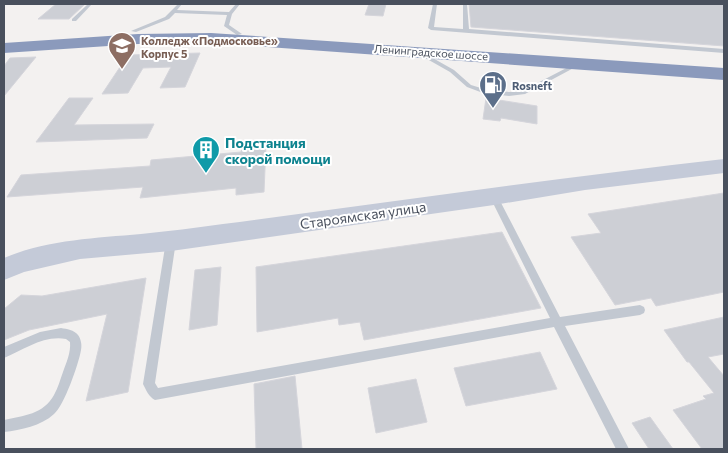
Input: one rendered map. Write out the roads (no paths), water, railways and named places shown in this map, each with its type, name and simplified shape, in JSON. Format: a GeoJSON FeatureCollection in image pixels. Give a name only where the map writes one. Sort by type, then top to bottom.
{"type":"FeatureCollection","features":[{"type":"Feature","properties":{"kind":"highway"},"geometry":{"type":"LineString","coordinates":[[12,32],[56,30],[136,35]]}},
{"type":"Feature","properties":{"kind":"highway"},"geometry":{"type":"LineString","coordinates":[[42,45],[71,37],[69,33],[56,30]]}},
{"type":"Feature","properties":{"kind":"highway","name":"Ленинградское шоссе"},"geometry":{"type":"LineString","coordinates":[[136,35],[239,34],[724,68]]}},
{"type":"Feature","properties":{"kind":"highway"},"geometry":{"type":"LineString","coordinates":[[4,48],[136,35]]}},
{"type":"Feature","properties":{"kind":"highway","name":"Ленинградское шоссе"},"geometry":{"type":"LineString","coordinates":[[136,35],[235,39],[417,51],[724,74]]}},
{"type":"Feature","properties":{"kind":"street","name":"Староямская улица"},"geometry":{"type":"LineString","coordinates":[[4,269],[20,262],[80,249],[171,241],[494,197],[584,182],[724,166]]}},
{"type":"Feature","properties":{"kind":"lane"},"geometry":{"type":"LineString","coordinates":[[74,20],[90,4]]}},
{"type":"Feature","properties":{"kind":"lane"},"geometry":{"type":"LineString","coordinates":[[136,35],[167,18],[180,4]]}},
{"type":"Feature","properties":{"kind":"lane"},"geometry":{"type":"LineString","coordinates":[[238,4],[230,14],[226,25],[239,34]]}},
{"type":"Feature","properties":{"kind":"lane"},"geometry":{"type":"LineString","coordinates":[[435,4],[431,28],[724,51]]}},
{"type":"Feature","properties":{"kind":"lane"},"geometry":{"type":"LineString","coordinates":[[465,4],[466,31]]}},
{"type":"Feature","properties":{"kind":"lane"},"geometry":{"type":"LineString","coordinates":[[174,11],[230,14]]}},
{"type":"Feature","properties":{"kind":"lane"},"geometry":{"type":"LineString","coordinates":[[417,51],[452,71],[470,86],[483,91],[509,94],[523,93],[581,63]]}},
{"type":"Feature","properties":{"kind":"lane"},"geometry":{"type":"LineString","coordinates":[[494,197],[623,449]]}},
{"type":"Feature","properties":{"kind":"lane"},"geometry":{"type":"LineString","coordinates":[[171,241],[149,384],[155,394],[557,322],[640,310]]}},
{"type":"Feature","properties":{"kind":"lane"},"geometry":{"type":"LineString","coordinates":[[4,353],[30,340],[60,333],[70,335],[75,340],[76,349],[60,396],[52,408],[29,422],[4,426]]}},
{"type":"Feature","properties":{"kind":"place","name":"Колледж «Подмосковье» Корпус 5"},"geometry":{"type":"Point","coordinates":[122,70]}},
{"type":"Feature","properties":{"kind":"place","name":"Rosneft"},"geometry":{"type":"Point","coordinates":[493,109]}},
{"type":"Feature","properties":{"kind":"place","name":"Подстанция скорой помощи"},"geometry":{"type":"Point","coordinates":[206,174]}}]}
